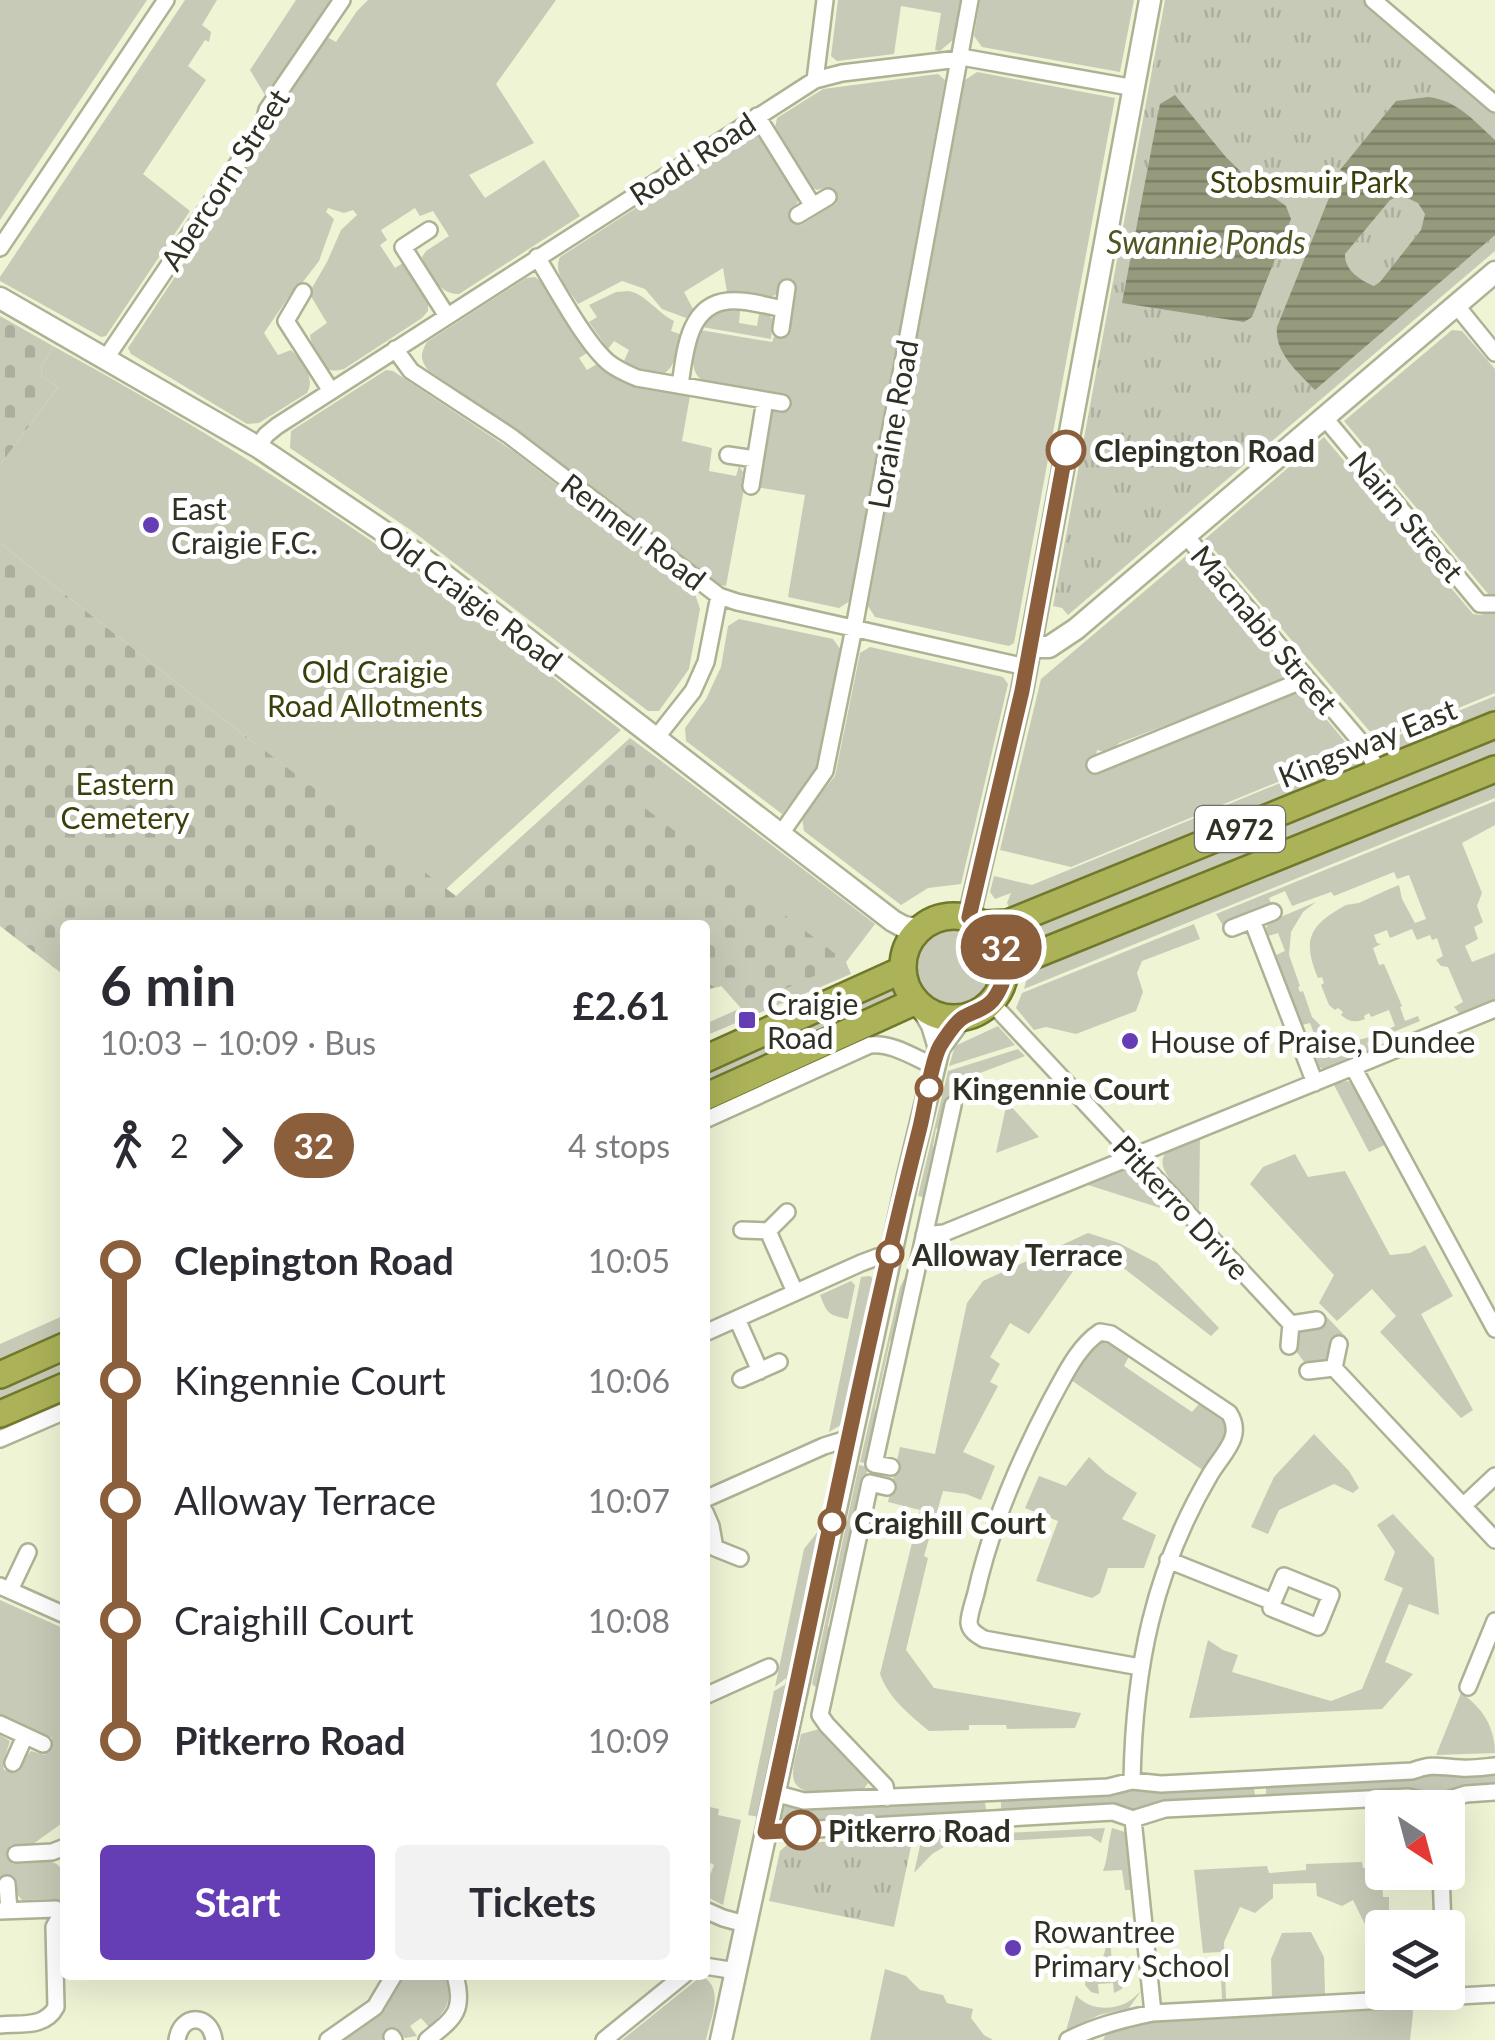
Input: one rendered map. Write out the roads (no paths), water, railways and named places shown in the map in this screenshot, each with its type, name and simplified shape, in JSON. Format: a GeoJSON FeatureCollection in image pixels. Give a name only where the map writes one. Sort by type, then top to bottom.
{"type":"FeatureCollection","features":[{"type":"Feature","properties":{"kind":"highway","name":"Kingsway East"},"geometry":{"type":"LineString","coordinates":[[918,929],[929,921],[957,915],[1008,923],[1495,725]]}},
{"type":"Feature","properties":{"kind":"highway","name":"A972"},"geometry":{"type":"LineString","coordinates":[[1006,970],[1024,959],[1495,769]]}},
{"type":"Feature","properties":{"kind":"highway"},"geometry":{"type":"LineString","coordinates":[[918,929],[906,948],[902,970],[906,986],[918,1003],[943,1017],[962,1018],[991,1002],[1006,970],[1005,957],[993,932],[976,920]]}},
{"type":"Feature","properties":{"kind":"highway"},"geometry":{"type":"LineString","coordinates":[[710,1057],[902,970]]}},
{"type":"Feature","properties":{"kind":"highway"},"geometry":{"type":"LineString","coordinates":[[710,1095],[918,1003]]}},
{"type":"Feature","properties":{"kind":"highway"},"geometry":{"type":"LineString","coordinates":[[0,1375],[60,1348]]}},
{"type":"Feature","properties":{"kind":"highway"},"geometry":{"type":"LineString","coordinates":[[0,1414],[60,1388]]}},
{"type":"Feature","properties":{"kind":"street"},"geometry":{"type":"LineString","coordinates":[[0,248],[166,0]]}},
{"type":"Feature","properties":{"kind":"street","name":"Abercorn Street"},"geometry":{"type":"LineString","coordinates":[[106,358],[263,126],[268,110],[342,0]]}},
{"type":"Feature","properties":{"kind":"street"},"geometry":{"type":"LineString","coordinates":[[816,80],[825,0]]}},
{"type":"Feature","properties":{"kind":"street","name":"Loraine Road"},"geometry":{"type":"LineString","coordinates":[[780,834],[826,772],[970,0]]}},
{"type":"Feature","properties":{"kind":"street"},"geometry":{"type":"LineString","coordinates":[[976,920],[1150,0]]}},
{"type":"Feature","properties":{"kind":"street"},"geometry":{"type":"LineString","coordinates":[[1373,0],[1495,104]]}},
{"type":"Feature","properties":{"kind":"street","name":"Rodd Road"},"geometry":{"type":"LineString","coordinates":[[258,447],[277,426],[816,80],[842,73],[967,58],[1135,88]]}},
{"type":"Feature","properties":{"kind":"street"},"geometry":{"type":"LineString","coordinates":[[757,116],[813,206]]}},
{"type":"Feature","properties":{"kind":"street"},"geometry":{"type":"LineString","coordinates":[[798,216],[828,197]]}},
{"type":"Feature","properties":{"kind":"street"},"geometry":{"type":"LineString","coordinates":[[429,230],[403,246],[447,316]]}},
{"type":"Feature","properties":{"kind":"street"},"geometry":{"type":"LineString","coordinates":[[537,258],[608,362],[638,378],[773,401],[751,486]]}},
{"type":"Feature","properties":{"kind":"street"},"geometry":{"type":"LineString","coordinates":[[1028,657],[1076,629],[1495,272]]}},
{"type":"Feature","properties":{"kind":"street"},"geometry":{"type":"LineString","coordinates":[[781,329],[787,288]]}},
{"type":"Feature","properties":{"kind":"street"},"geometry":{"type":"LineString","coordinates":[[303,292],[286,321],[331,391]]}},
{"type":"Feature","properties":{"kind":"street","name":"Old Craigie Road"},"geometry":{"type":"LineString","coordinates":[[0,298],[258,447],[418,554],[893,921],[918,929]]}},
{"type":"Feature","properties":{"kind":"street"},"geometry":{"type":"LineString","coordinates":[[680,386],[692,326],[702,313],[716,303],[731,300],[784,310]]}},
{"type":"Feature","properties":{"kind":"street"},"geometry":{"type":"LineString","coordinates":[[1456,306],[1495,352]]}},
{"type":"Feature","properties":{"kind":"street","name":"Rennell Road"},"geometry":{"type":"LineString","coordinates":[[395,349],[411,370],[510,436],[719,596],[854,628],[1028,657]]}},
{"type":"Feature","properties":{"kind":"street","name":"Nairn Street"},"geometry":{"type":"LineString","coordinates":[[1324,417],[1480,604],[1495,604]]}},
{"type":"Feature","properties":{"kind":"street"},"geometry":{"type":"LineString","coordinates":[[728,455],[755,460]]}},
{"type":"Feature","properties":{"kind":"street","name":"Macnabb Street"},"geometry":{"type":"LineString","coordinates":[[1186,536],[1366,748],[1378,772]]}},
{"type":"Feature","properties":{"kind":"street"},"geometry":{"type":"LineString","coordinates":[[656,738],[694,690],[706,662],[719,596]]}},
{"type":"Feature","properties":{"kind":"street"},"geometry":{"type":"LineString","coordinates":[[1095,765],[1306,679]]}},
{"type":"Feature","properties":{"kind":"street"},"geometry":{"type":"LineString","coordinates":[[1232,928],[1274,912]]}},
{"type":"Feature","properties":{"kind":"street"},"geometry":{"type":"LineString","coordinates":[[1252,920],[1315,1083]]}},
{"type":"Feature","properties":{"kind":"street","name":"Pitkerro Drive"},"geometry":{"type":"LineString","coordinates":[[991,1002],[1291,1324]]}},
{"type":"Feature","properties":{"kind":"street"},"geometry":{"type":"LineString","coordinates":[[721,2040],[936,1057],[932,1025],[918,1003]]}},
{"type":"Feature","properties":{"kind":"street"},"geometry":{"type":"LineString","coordinates":[[924,1234],[944,1233],[1495,1010]]}},
{"type":"Feature","properties":{"kind":"street"},"geometry":{"type":"LineString","coordinates":[[936,1057],[962,1018]]}},
{"type":"Feature","properties":{"kind":"street"},"geometry":{"type":"LineString","coordinates":[[710,1118],[870,1045],[936,1057]]}},
{"type":"Feature","properties":{"kind":"street"},"geometry":{"type":"LineString","coordinates":[[1353,1066],[1495,1330]]}},
{"type":"Feature","properties":{"kind":"street"},"geometry":{"type":"LineString","coordinates":[[891,1467],[874,1464],[953,1105]]}},
{"type":"Feature","properties":{"kind":"street"},"geometry":{"type":"LineString","coordinates":[[742,1230],[768,1231],[787,1212]]}},
{"type":"Feature","properties":{"kind":"street"},"geometry":{"type":"LineString","coordinates":[[768,1231],[795,1292]]}},
{"type":"Feature","properties":{"kind":"street"},"geometry":{"type":"LineString","coordinates":[[710,1332],[877,1256],[889,1259]]}},
{"type":"Feature","properties":{"kind":"street"},"geometry":{"type":"LineString","coordinates":[[737,1319],[760,1371]]}},
{"type":"Feature","properties":{"kind":"street"},"geometry":{"type":"LineString","coordinates":[[1288,1346],[1291,1324],[1317,1320]]}},
{"type":"Feature","properties":{"kind":"street"},"geometry":{"type":"LineString","coordinates":[[1132,1781],[1133,1726],[1148,1627],[1168,1560],[1210,1475],[1235,1436],[1236,1424],[1229,1413],[1111,1334],[1100,1332],[1089,1340],[1065,1376],[1008,1489],[980,1574],[969,1623],[974,1633],[984,1639],[1140,1667]]}},
{"type":"Feature","properties":{"kind":"street"},"geometry":{"type":"LineString","coordinates":[[1334,1368],[1339,1344]]}},
{"type":"Feature","properties":{"kind":"street"},"geometry":{"type":"LineString","coordinates":[[741,1379],[779,1362]]}},
{"type":"Feature","properties":{"kind":"street"},"geometry":{"type":"LineString","coordinates":[[1308,1371],[1334,1368]]}},
{"type":"Feature","properties":{"kind":"street"},"geometry":{"type":"LineString","coordinates":[[1334,1368],[1495,1540]]}},
{"type":"Feature","properties":{"kind":"street"},"geometry":{"type":"LineString","coordinates":[[0,1438],[60,1413]]}},
{"type":"Feature","properties":{"kind":"street"},"geometry":{"type":"LineString","coordinates":[[710,1497],[850,1438]]}},
{"type":"Feature","properties":{"kind":"street"},"geometry":{"type":"LineString","coordinates":[[1463,1506],[1495,1476]]}},
{"type":"Feature","properties":{"kind":"street"},"geometry":{"type":"LineString","coordinates":[[886,1487],[870,1484],[820,1715],[884,1786],[887,1798]]}},
{"type":"Feature","properties":{"kind":"street"},"geometry":{"type":"LineString","coordinates":[[710,1522],[710,1551],[740,1558]]}},
{"type":"Feature","properties":{"kind":"street"},"geometry":{"type":"LineString","coordinates":[[28,1552],[5,1588],[60,1613]]}},
{"type":"Feature","properties":{"kind":"street"},"geometry":{"type":"LineString","coordinates":[[1168,1560],[1274,1602]]}},
{"type":"Feature","properties":{"kind":"street"},"geometry":{"type":"LineString","coordinates":[[1468,1686],[1495,1621]]}},
{"type":"Feature","properties":{"kind":"street"},"geometry":{"type":"LineString","coordinates":[[710,1694],[768,1667]]}},
{"type":"Feature","properties":{"kind":"street"},"geometry":{"type":"LineString","coordinates":[[752,1674],[760,1691]]}},
{"type":"Feature","properties":{"kind":"street"},"geometry":{"type":"LineString","coordinates":[[0,1724],[43,1744]]}},
{"type":"Feature","properties":{"kind":"street"},"geometry":{"type":"LineString","coordinates":[[13,1763],[25,1736]]}},
{"type":"Feature","properties":{"kind":"street"},"geometry":{"type":"LineString","coordinates":[[774,1793],[804,1802],[1108,1787],[1132,1781],[1161,1784],[1412,1772],[1442,1764],[1459,1768],[1495,1766]]}},
{"type":"Feature","properties":{"kind":"street"},"geometry":{"type":"LineString","coordinates":[[1260,1779],[1261,1805]]}},
{"type":"Feature","properties":{"kind":"street"},"geometry":{"type":"LineString","coordinates":[[1465,1794],[1495,1792]]}},
{"type":"Feature","properties":{"kind":"street"},"geometry":{"type":"LineString","coordinates":[[765,1832],[1113,1812],[1133,1819],[1166,1809],[1365,1799]]}},
{"type":"Feature","properties":{"kind":"street"},"geometry":{"type":"LineString","coordinates":[[1133,1819],[1153,2013]]}},
{"type":"Feature","properties":{"kind":"street"},"geometry":{"type":"LineString","coordinates":[[16,1854],[60,1851]]}},
{"type":"Feature","properties":{"kind":"street"},"geometry":{"type":"LineString","coordinates":[[8,1884],[4,1911],[60,1911]]}},
{"type":"Feature","properties":{"kind":"street"},"geometry":{"type":"LineString","coordinates":[[710,1912],[745,1924]]}},
{"type":"Feature","properties":{"kind":"street"},"geometry":{"type":"LineString","coordinates":[[0,2024],[42,2022],[51,2016],[56,2007],[54,1927],[60,1918]]}},
{"type":"Feature","properties":{"kind":"street"},"geometry":{"type":"LineString","coordinates":[[710,1967],[736,1971]]}},
{"type":"Feature","properties":{"kind":"street"},"geometry":{"type":"LineString","coordinates":[[328,2040],[375,2007],[391,1980]]}},
{"type":"Feature","properties":{"kind":"street"},"geometry":{"type":"LineString","coordinates":[[427,2040],[452,2019],[460,2006],[457,1980]]}},
{"type":"Feature","properties":{"kind":"street"},"geometry":{"type":"LineString","coordinates":[[604,2040],[678,1980]]}},
{"type":"Feature","properties":{"kind":"street"},"geometry":{"type":"LineString","coordinates":[[1465,1994],[1495,1994]]}},
{"type":"Feature","properties":{"kind":"street"},"geometry":{"type":"LineString","coordinates":[[1068,2040],[1089,2035],[1119,2020],[1153,2013],[1365,1999]]}},
{"type":"Feature","properties":{"kind":"street"},"geometry":{"type":"LineString","coordinates":[[177,2040],[184,2024],[195,2020],[210,2027],[214,2040]]}},
{"type":"Feature","properties":{"kind":"water","name":"Swannie Ponds"},"geometry":{"type":"Polygon","coordinates":[[[1175,95],[1247,178],[1286,206],[1291,219],[1252,317],[1244,322],[1122,303],[1160,104],[1175,95]]]}},
{"type":"Feature","properties":{"kind":"water","name":"Swannie Ponds"},"geometry":{"type":"Polygon","coordinates":[[[1428,97],[1448,102],[1495,140],[1495,235],[1315,390],[1283,354],[1277,327],[1331,193],[1335,193],[1344,172],[1340,170],[1396,101],[1428,97]],[[1401,195],[1390,200],[1345,254],[1354,274],[1374,286],[1380,282],[1421,230],[1425,214],[1418,203],[1401,195]]]}},
{"type":"Feature","properties":{"kind":"place","name":"Clepington Road"},"geometry":{"type":"Point","coordinates":[1066,450]}},
{"type":"Feature","properties":{"kind":"place","name":"East Craigie F.C."},"geometry":{"type":"Point","coordinates":[151,525]}},
{"type":"Feature","properties":{"kind":"place","name":"Craigie Road"},"geometry":{"type":"Point","coordinates":[747,1020]}},
{"type":"Feature","properties":{"kind":"place","name":"House of Praise, Dundee"},"geometry":{"type":"Point","coordinates":[1130,1041]}},
{"type":"Feature","properties":{"kind":"place","name":"Kingennie Court"},"geometry":{"type":"Point","coordinates":[929,1088]}},
{"type":"Feature","properties":{"kind":"place","name":"Alloway Terrace"},"geometry":{"type":"Point","coordinates":[890,1254]}},
{"type":"Feature","properties":{"kind":"place","name":"Craighill Court"},"geometry":{"type":"Point","coordinates":[832,1522]}},
{"type":"Feature","properties":{"kind":"place","name":"Pitkerro Road"},"geometry":{"type":"Point","coordinates":[801,1830]}},
{"type":"Feature","properties":{"kind":"place","name":"Rowantree Primary School"},"geometry":{"type":"Point","coordinates":[1013,1948]}},
{"type":"Feature","properties":{"kind":"park label","name":"Stobsmuir Park"},"geometry":{"type":"Point","coordinates":[1309,181]}},
{"type":"Feature","properties":{"kind":"park label","name":"Old Craigie Road Allotments"},"geometry":{"type":"Point","coordinates":[375,688]}},
{"type":"Feature","properties":{"kind":"park label","name":"Eastern Cemetery"},"geometry":{"type":"Point","coordinates":[125,800]}}]}
